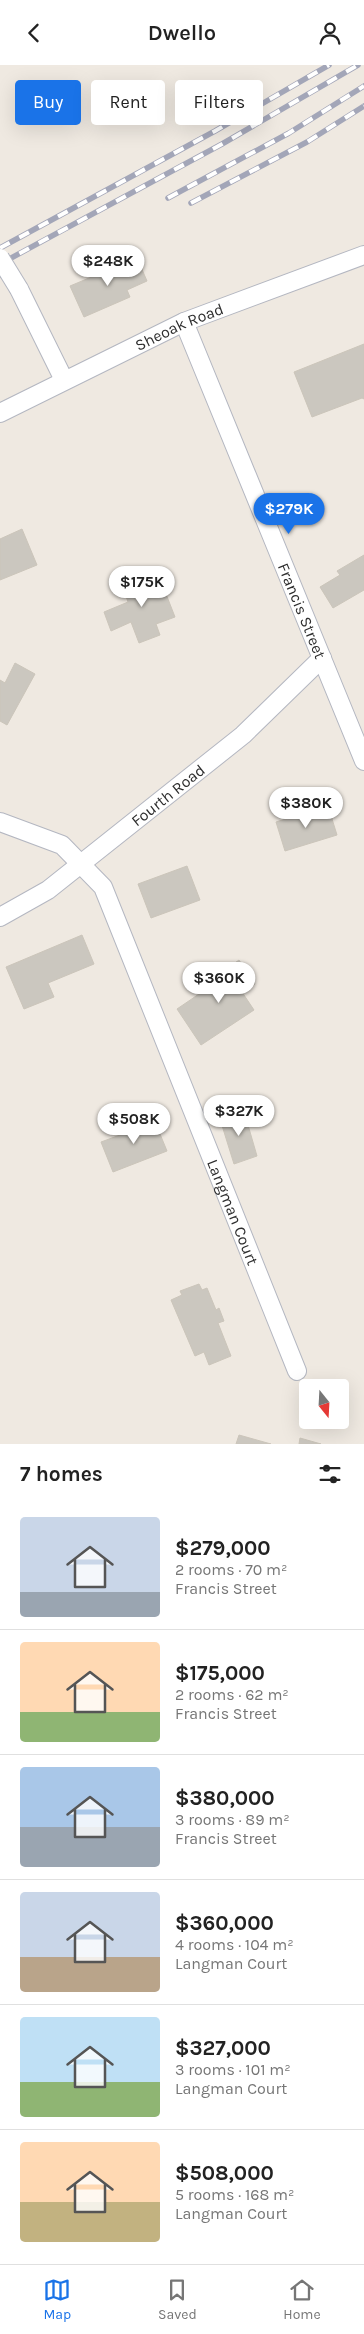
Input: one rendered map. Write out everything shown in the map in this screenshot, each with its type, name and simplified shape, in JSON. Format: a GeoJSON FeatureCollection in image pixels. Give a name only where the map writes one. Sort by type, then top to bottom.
{"type":"FeatureCollection","features":[{"type":"Feature","properties":{"kind":"street","name":"Sheoak Road"},"geometry":{"type":"LineString","coordinates":[[0,413],[184,322],[364,255]]}},
{"type":"Feature","properties":{"kind":"street"},"geometry":{"type":"LineString","coordinates":[[0,258],[19,289],[64,380]]}},
{"type":"Feature","properties":{"kind":"street","name":"Francis Street"},"geometry":{"type":"LineString","coordinates":[[184,322],[364,761]]}},
{"type":"Feature","properties":{"kind":"street","name":"Fourth Road"},"geometry":{"type":"LineString","coordinates":[[0,917],[48,890],[243,735],[322,658]]}},
{"type":"Feature","properties":{"kind":"street","name":"Langman Court"},"geometry":{"type":"LineString","coordinates":[[0,822],[62,845],[103,887],[297,1371]]}},
{"type":"Feature","properties":{"kind":"building"},"geometry":{"type":"Polygon","coordinates":[[[137,258],[147,281],[127,290],[130,297],[84,317],[70,286],[137,258]]]}},
{"type":"Feature","properties":{"kind":"building"},"geometry":{"type":"Polygon","coordinates":[[[364,344],[364,399],[362,398],[312,417],[294,372],[364,344]]]}},
{"type":"Feature","properties":{"kind":"building"},"geometry":{"type":"Polygon","coordinates":[[[22,529],[37,565],[0,580],[0,539],[22,529]]]}},
{"type":"Feature","properties":{"kind":"building"},"geometry":{"type":"Polygon","coordinates":[[[364,555],[364,590],[333,608],[320,587],[340,575],[337,571],[364,555]]]}},
{"type":"Feature","properties":{"kind":"building"},"geometry":{"type":"Polygon","coordinates":[[[157,571],[175,617],[156,624],[160,635],[139,643],[131,622],[111,631],[104,612],[128,602],[122,585],[157,571]]]}},
{"type":"Feature","properties":{"kind":"building"},"geometry":{"type":"Polygon","coordinates":[[[15,663],[35,674],[7,725],[0,721],[0,680],[5,683],[15,663]]]}},
{"type":"Feature","properties":{"kind":"building"},"geometry":{"type":"Polygon","coordinates":[[[328,806],[337,835],[285,851],[276,822],[328,806]]]}},
{"type":"Feature","properties":{"kind":"building"},"geometry":{"type":"Polygon","coordinates":[[[187,866],[200,900],[151,918],[138,884],[187,866]]]}},
{"type":"Feature","properties":{"kind":"building"},"geometry":{"type":"Polygon","coordinates":[[[82,935],[94,964],[48,983],[54,997],[24,1009],[6,967],[82,935]]]}},
{"type":"Feature","properties":{"kind":"building"},"geometry":{"type":"Polygon","coordinates":[[[239,960],[255,984],[242,992],[254,1010],[201,1045],[177,1009],[224,977],[221,973],[239,960]]]}},
{"type":"Feature","properties":{"kind":"building"},"geometry":{"type":"Polygon","coordinates":[[[247,1111],[251,1124],[248,1125],[257,1156],[234,1164],[220,1119],[247,1111]]]}},
{"type":"Feature","properties":{"kind":"building"},"geometry":{"type":"Polygon","coordinates":[[[153,1117],[167,1151],[113,1172],[101,1142],[131,1131],[129,1126],[153,1117]]]}},
{"type":"Feature","properties":{"kind":"building"},"geometry":{"type":"Polygon","coordinates":[[[199,1284],[202,1290],[207,1288],[216,1310],[219,1308],[224,1321],[218,1323],[231,1356],[209,1365],[204,1352],[195,1356],[171,1300],[182,1295],[180,1291],[199,1284]]]}},
{"type":"Feature","properties":{"kind":"building"},"geometry":{"type":"Polygon","coordinates":[[[239,1435],[271,1444],[236,1444],[239,1435]]]}},
{"type":"Feature","properties":{"kind":"building"},"geometry":{"type":"Polygon","coordinates":[[[300,1438],[321,1444],[299,1444],[300,1438]]]}},
{"type":"Feature","properties":{"kind":"railway"},"geometry":{"type":"LineString","coordinates":[[0,248],[215,131],[329,65]]}},
{"type":"Feature","properties":{"kind":"railway"},"geometry":{"type":"LineString","coordinates":[[0,264],[222,144],[358,65]]}},
{"type":"Feature","properties":{"kind":"railway"},"geometry":{"type":"LineString","coordinates":[[168,198],[289,133],[364,86]]}},
{"type":"Feature","properties":{"kind":"railway"},"geometry":{"type":"LineString","coordinates":[[191,203],[307,142],[364,106]]}}]}
